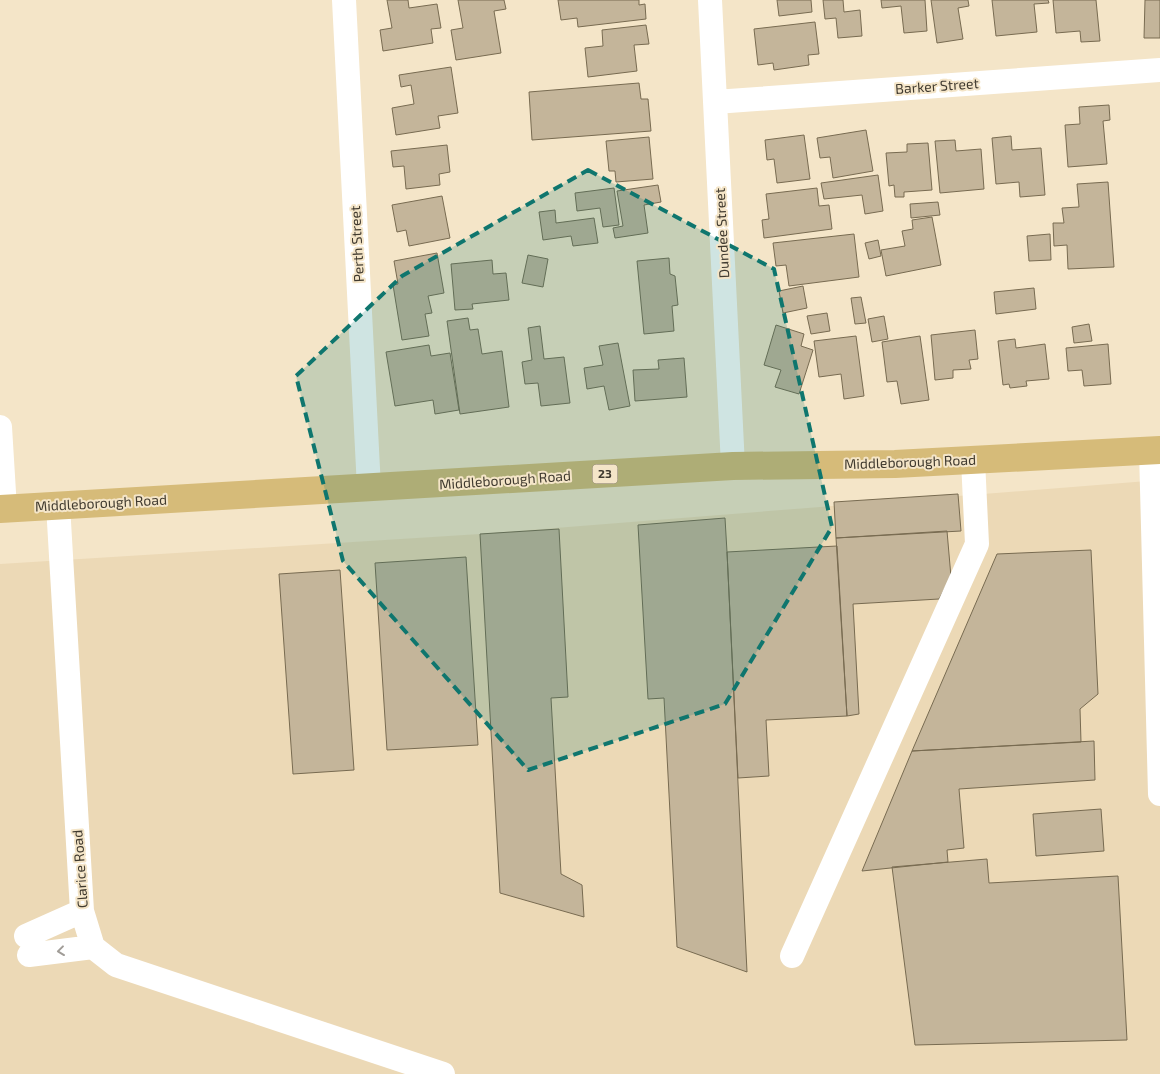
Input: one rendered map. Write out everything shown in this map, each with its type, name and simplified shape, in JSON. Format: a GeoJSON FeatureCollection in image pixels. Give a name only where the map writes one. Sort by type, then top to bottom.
{"type":"FeatureCollection","features":[{"type":"Feature","properties":{"kind":"main road","name":"Middleborough Road"},"geometry":{"type":"LineString","coordinates":[[2,509],[733,466],[895,464],[1156,450]]}},
{"type":"Feature","properties":{"kind":"street","name":"Perth Street"},"geometry":{"type":"LineString","coordinates":[[344,0],[369,488]]}},
{"type":"Feature","properties":{"kind":"street","name":"Dundee Street"},"geometry":{"type":"LineString","coordinates":[[710,0],[733,466]]}},
{"type":"Feature","properties":{"kind":"street","name":"Barker Street"},"geometry":{"type":"LineString","coordinates":[[715,102],[1160,70]]}},
{"type":"Feature","properties":{"kind":"street"},"geometry":{"type":"LineString","coordinates":[[0,427],[2,509]]}},
{"type":"Feature","properties":{"kind":"street"},"geometry":{"type":"LineString","coordinates":[[1156,450],[1160,794]]}},
{"type":"Feature","properties":{"kind":"street"},"geometry":{"type":"LineString","coordinates":[[792,956],[977,544],[973,460]]}},
{"type":"Feature","properties":{"kind":"street","name":"Clarice Road"},"geometry":{"type":"LineString","coordinates":[[58,505],[82,911],[93,947]]}},
{"type":"Feature","properties":{"kind":"street"},"geometry":{"type":"LineString","coordinates":[[82,911],[27,945],[93,947],[116,965],[443,1074]]}},
{"type":"Feature","properties":{"kind":"highlighted area"},"geometry":{"type":"Polygon","coordinates":[[[588,170],[774,269],[832,527],[725,704],[528,770],[343,561],[296,376],[402,276],[588,170]]]}},
{"type":"Feature","properties":{"kind":"shaded area"},"geometry":{"type":"Polygon","coordinates":[[[1160,480],[1160,1074],[0,1074],[0,564],[480,534],[1160,480]]]}},
{"type":"Feature","properties":{"kind":"building"},"geometry":{"type":"Polygon","coordinates":[[[387,0],[408,0],[409,8],[437,4],[441,28],[431,29],[433,43],[383,51],[380,30],[392,28],[387,0]]]}},
{"type":"Feature","properties":{"kind":"building"},"geometry":{"type":"Polygon","coordinates":[[[458,0],[504,0],[506,9],[494,11],[501,53],[456,60],[451,30],[463,28],[458,0]]]}},
{"type":"Feature","properties":{"kind":"building"},"geometry":{"type":"Polygon","coordinates":[[[558,0],[639,0],[639,5],[645,4],[646,19],[578,27],[577,18],[561,20],[558,0]]]}},
{"type":"Feature","properties":{"kind":"building"},"geometry":{"type":"Polygon","coordinates":[[[777,0],[811,0],[812,12],[779,16],[777,0]]]}},
{"type":"Feature","properties":{"kind":"building"},"geometry":{"type":"Polygon","coordinates":[[[823,0],[843,0],[844,12],[860,10],[862,36],[838,38],[836,18],[825,19],[823,0]]]}},
{"type":"Feature","properties":{"kind":"building"},"geometry":{"type":"Polygon","coordinates":[[[881,0],[925,0],[927,31],[904,33],[901,6],[882,8],[881,0]]]}},
{"type":"Feature","properties":{"kind":"building"},"geometry":{"type":"Polygon","coordinates":[[[931,0],[968,0],[969,6],[958,8],[963,39],[937,43],[931,0]]]}},
{"type":"Feature","properties":{"kind":"building"},"geometry":{"type":"Polygon","coordinates":[[[992,0],[1048,0],[1049,3],[1034,4],[1037,32],[996,36],[992,0]]]}},
{"type":"Feature","properties":{"kind":"building"},"geometry":{"type":"Polygon","coordinates":[[[1053,0],[1096,0],[1100,41],[1081,42],[1080,31],[1056,33],[1053,0]]]}},
{"type":"Feature","properties":{"kind":"building"},"geometry":{"type":"Polygon","coordinates":[[[1145,0],[1160,0],[1160,38],[1144,38],[1145,0]]]}},
{"type":"Feature","properties":{"kind":"building"},"geometry":{"type":"Polygon","coordinates":[[[815,22],[819,54],[808,55],[809,65],[774,70],[773,63],[758,65],[754,29],[815,22]]]}},
{"type":"Feature","properties":{"kind":"building"},"geometry":{"type":"Polygon","coordinates":[[[646,25],[649,44],[634,45],[637,71],[588,77],[585,48],[603,46],[602,30],[646,25]]]}},
{"type":"Feature","properties":{"kind":"building"},"geometry":{"type":"Polygon","coordinates":[[[451,67],[458,113],[438,116],[440,128],[396,135],[392,108],[414,104],[411,85],[401,87],[399,75],[451,67]]]}},
{"type":"Feature","properties":{"kind":"building"},"geometry":{"type":"Polygon","coordinates":[[[639,83],[641,99],[648,99],[651,131],[532,140],[529,92],[639,83]]]}},
{"type":"Feature","properties":{"kind":"building"},"geometry":{"type":"Polygon","coordinates":[[[1109,105],[1110,120],[1103,121],[1107,164],[1068,167],[1065,125],[1080,124],[1079,107],[1109,105]]]}},
{"type":"Feature","properties":{"kind":"building"},"geometry":{"type":"Polygon","coordinates":[[[866,130],[873,171],[833,178],[830,157],[820,158],[817,138],[866,130]]]}},
{"type":"Feature","properties":{"kind":"building"},"geometry":{"type":"Polygon","coordinates":[[[804,135],[810,179],[777,183],[774,159],[767,160],[765,140],[804,135]]]}},
{"type":"Feature","properties":{"kind":"building"},"geometry":{"type":"Polygon","coordinates":[[[1011,136],[1012,150],[1041,148],[1045,195],[1020,197],[1019,182],[996,184],[992,138],[1011,136]]]}},
{"type":"Feature","properties":{"kind":"building"},"geometry":{"type":"Polygon","coordinates":[[[649,137],[653,179],[616,182],[615,171],[609,171],[606,141],[649,137]]]}},
{"type":"Feature","properties":{"kind":"building"},"geometry":{"type":"Polygon","coordinates":[[[955,140],[956,151],[981,149],[984,189],[940,193],[935,141],[955,140]]]}},
{"type":"Feature","properties":{"kind":"building"},"geometry":{"type":"Polygon","coordinates":[[[928,143],[932,190],[904,192],[904,197],[895,197],[894,185],[889,186],[886,153],[907,152],[907,144],[928,143]]]}},
{"type":"Feature","properties":{"kind":"building"},"geometry":{"type":"Polygon","coordinates":[[[447,145],[450,172],[439,174],[440,185],[406,189],[404,166],[393,167],[391,151],[447,145]]]}},
{"type":"Feature","properties":{"kind":"building"},"geometry":{"type":"Polygon","coordinates":[[[878,175],[883,211],[865,214],[862,195],[824,199],[821,183],[878,175]]]}},
{"type":"Feature","properties":{"kind":"building"},"geometry":{"type":"Polygon","coordinates":[[[1108,182],[1114,267],[1068,269],[1067,245],[1054,246],[1053,223],[1064,223],[1062,208],[1079,207],[1077,184],[1108,182]]]}},
{"type":"Feature","properties":{"kind":"building"},"geometry":{"type":"Polygon","coordinates":[[[658,185],[661,202],[644,205],[648,233],[615,238],[613,228],[623,226],[617,191],[658,185]]]}},
{"type":"Feature","properties":{"kind":"building"},"geometry":{"type":"Polygon","coordinates":[[[614,188],[619,225],[603,227],[600,208],[577,211],[575,193],[614,188]]]}},
{"type":"Feature","properties":{"kind":"building"},"geometry":{"type":"Polygon","coordinates":[[[817,188],[819,206],[829,205],[832,229],[764,238],[762,220],[769,219],[766,194],[817,188]]]}},
{"type":"Feature","properties":{"kind":"building"},"geometry":{"type":"Polygon","coordinates":[[[442,196],[450,238],[409,246],[406,230],[397,232],[392,205],[442,196]]]}},
{"type":"Feature","properties":{"kind":"building"},"geometry":{"type":"Polygon","coordinates":[[[938,202],[940,215],[911,218],[910,204],[938,202]]]}},
{"type":"Feature","properties":{"kind":"building"},"geometry":{"type":"Polygon","coordinates":[[[555,210],[556,223],[594,218],[598,243],[573,246],[571,236],[543,240],[539,212],[555,210]]]}},
{"type":"Feature","properties":{"kind":"building"},"geometry":{"type":"Polygon","coordinates":[[[932,217],[941,265],[886,276],[881,250],[905,246],[902,231],[913,229],[912,220],[932,217]]]}},
{"type":"Feature","properties":{"kind":"building"},"geometry":{"type":"Polygon","coordinates":[[[854,234],[859,277],[789,286],[786,265],[776,266],[773,243],[854,234]]]}},
{"type":"Feature","properties":{"kind":"building"},"geometry":{"type":"Polygon","coordinates":[[[1050,234],[1051,260],[1029,261],[1027,236],[1050,234]]]}},
{"type":"Feature","properties":{"kind":"building"},"geometry":{"type":"Polygon","coordinates":[[[878,240],[881,256],[869,259],[865,243],[878,240]]]}},
{"type":"Feature","properties":{"kind":"building"},"geometry":{"type":"Polygon","coordinates":[[[437,253],[444,293],[428,296],[432,313],[425,314],[429,336],[402,340],[393,285],[398,284],[394,261],[437,253]]]}},
{"type":"Feature","properties":{"kind":"building"},"geometry":{"type":"Polygon","coordinates":[[[528,255],[548,259],[543,287],[522,283],[528,255]]]}},
{"type":"Feature","properties":{"kind":"building"},"geometry":{"type":"Polygon","coordinates":[[[669,258],[670,274],[675,276],[678,305],[672,306],[674,331],[644,334],[637,261],[669,258]]]}},
{"type":"Feature","properties":{"kind":"building"},"geometry":{"type":"Polygon","coordinates":[[[492,260],[493,274],[506,273],[509,300],[472,304],[473,309],[455,310],[451,264],[492,260]]]}},
{"type":"Feature","properties":{"kind":"building"},"geometry":{"type":"Polygon","coordinates":[[[803,286],[807,308],[783,313],[779,291],[803,286]]]}},
{"type":"Feature","properties":{"kind":"building"},"geometry":{"type":"Polygon","coordinates":[[[1034,288],[1036,309],[996,314],[994,292],[1034,288]]]}},
{"type":"Feature","properties":{"kind":"building"},"geometry":{"type":"Polygon","coordinates":[[[861,297],[866,323],[855,324],[851,298],[861,297]]]}},
{"type":"Feature","properties":{"kind":"building"},"geometry":{"type":"Polygon","coordinates":[[[827,313],[830,331],[811,334],[807,316],[827,313]]]}},
{"type":"Feature","properties":{"kind":"building"},"geometry":{"type":"Polygon","coordinates":[[[884,316],[888,339],[872,342],[868,319],[884,316]]]}},
{"type":"Feature","properties":{"kind":"building"},"geometry":{"type":"Polygon","coordinates":[[[468,318],[470,330],[478,329],[482,354],[502,351],[509,407],[460,414],[447,321],[468,318]]]}},
{"type":"Feature","properties":{"kind":"building"},"geometry":{"type":"Polygon","coordinates":[[[1089,324],[1092,341],[1074,343],[1072,327],[1089,324]]]}},
{"type":"Feature","properties":{"kind":"building"},"geometry":{"type":"Polygon","coordinates":[[[776,325],[804,334],[801,346],[813,350],[799,394],[775,387],[781,370],[764,365],[776,325]]]}},
{"type":"Feature","properties":{"kind":"building"},"geometry":{"type":"Polygon","coordinates":[[[540,326],[544,359],[564,357],[570,403],[541,406],[538,383],[525,384],[522,362],[532,360],[528,328],[540,326]]]}},
{"type":"Feature","properties":{"kind":"building"},"geometry":{"type":"Polygon","coordinates":[[[975,330],[978,359],[969,360],[971,369],[953,370],[953,378],[935,380],[931,335],[975,330]]]}},
{"type":"Feature","properties":{"kind":"building"},"geometry":{"type":"Polygon","coordinates":[[[856,336],[864,396],[844,399],[841,374],[819,377],[814,341],[856,336]]]}},
{"type":"Feature","properties":{"kind":"building"},"geometry":{"type":"Polygon","coordinates":[[[920,336],[929,400],[901,404],[897,381],[887,382],[882,342],[920,336]]]}},
{"type":"Feature","properties":{"kind":"building"},"geometry":{"type":"Polygon","coordinates":[[[1015,339],[1016,348],[1045,344],[1049,379],[1026,381],[1027,386],[1010,388],[1009,384],[1003,385],[998,341],[1015,339]]]}},
{"type":"Feature","properties":{"kind":"building"},"geometry":{"type":"Polygon","coordinates":[[[618,343],[630,406],[609,410],[604,386],[587,389],[584,368],[603,365],[599,346],[618,343]]]}},
{"type":"Feature","properties":{"kind":"building"},"geometry":{"type":"Polygon","coordinates":[[[1108,344],[1111,384],[1084,386],[1082,370],[1068,371],[1066,348],[1108,344]]]}},
{"type":"Feature","properties":{"kind":"building"},"geometry":{"type":"Polygon","coordinates":[[[429,345],[431,356],[450,353],[459,410],[435,414],[433,400],[395,406],[386,352],[429,345]]]}},
{"type":"Feature","properties":{"kind":"building"},"geometry":{"type":"Polygon","coordinates":[[[684,358],[687,397],[635,401],[633,370],[659,369],[658,360],[684,358]]]}},
{"type":"Feature","properties":{"kind":"building"},"geometry":{"type":"Polygon","coordinates":[[[958,494],[961,531],[836,538],[834,502],[958,494]]]}},
{"type":"Feature","properties":{"kind":"building"},"geometry":{"type":"Polygon","coordinates":[[[725,518],[747,972],[677,947],[664,698],[648,699],[638,525],[725,518]]]}},
{"type":"Feature","properties":{"kind":"building"},"geometry":{"type":"Polygon","coordinates":[[[559,529],[568,697],[551,698],[561,874],[582,885],[584,917],[500,893],[480,534],[559,529]]]}},
{"type":"Feature","properties":{"kind":"building"},"geometry":{"type":"Polygon","coordinates":[[[947,531],[951,577],[939,599],[853,604],[859,714],[847,716],[836,538],[947,531]]]}},
{"type":"Feature","properties":{"kind":"building"},"geometry":{"type":"Polygon","coordinates":[[[837,546],[847,716],[766,720],[769,776],[738,778],[727,552],[837,546]]]}},
{"type":"Feature","properties":{"kind":"building"},"geometry":{"type":"Polygon","coordinates":[[[1091,550],[1098,694],[1080,709],[1081,742],[912,751],[997,554],[1091,550]]]}},
{"type":"Feature","properties":{"kind":"building"},"geometry":{"type":"Polygon","coordinates":[[[466,557],[478,745],[387,750],[375,563],[466,557]]]}},
{"type":"Feature","properties":{"kind":"building"},"geometry":{"type":"Polygon","coordinates":[[[340,570],[354,770],[293,774],[279,574],[340,570]]]}},
{"type":"Feature","properties":{"kind":"building"},"geometry":{"type":"Polygon","coordinates":[[[1094,741],[1095,780],[959,789],[964,848],[947,850],[948,862],[862,871],[912,751],[1094,741]]]}},
{"type":"Feature","properties":{"kind":"building"},"geometry":{"type":"Polygon","coordinates":[[[1101,809],[1104,851],[1036,856],[1033,814],[1101,809]]]}},
{"type":"Feature","properties":{"kind":"building"},"geometry":{"type":"Polygon","coordinates":[[[987,859],[989,883],[1118,876],[1127,1040],[915,1045],[892,867],[987,859]]]}}]}
